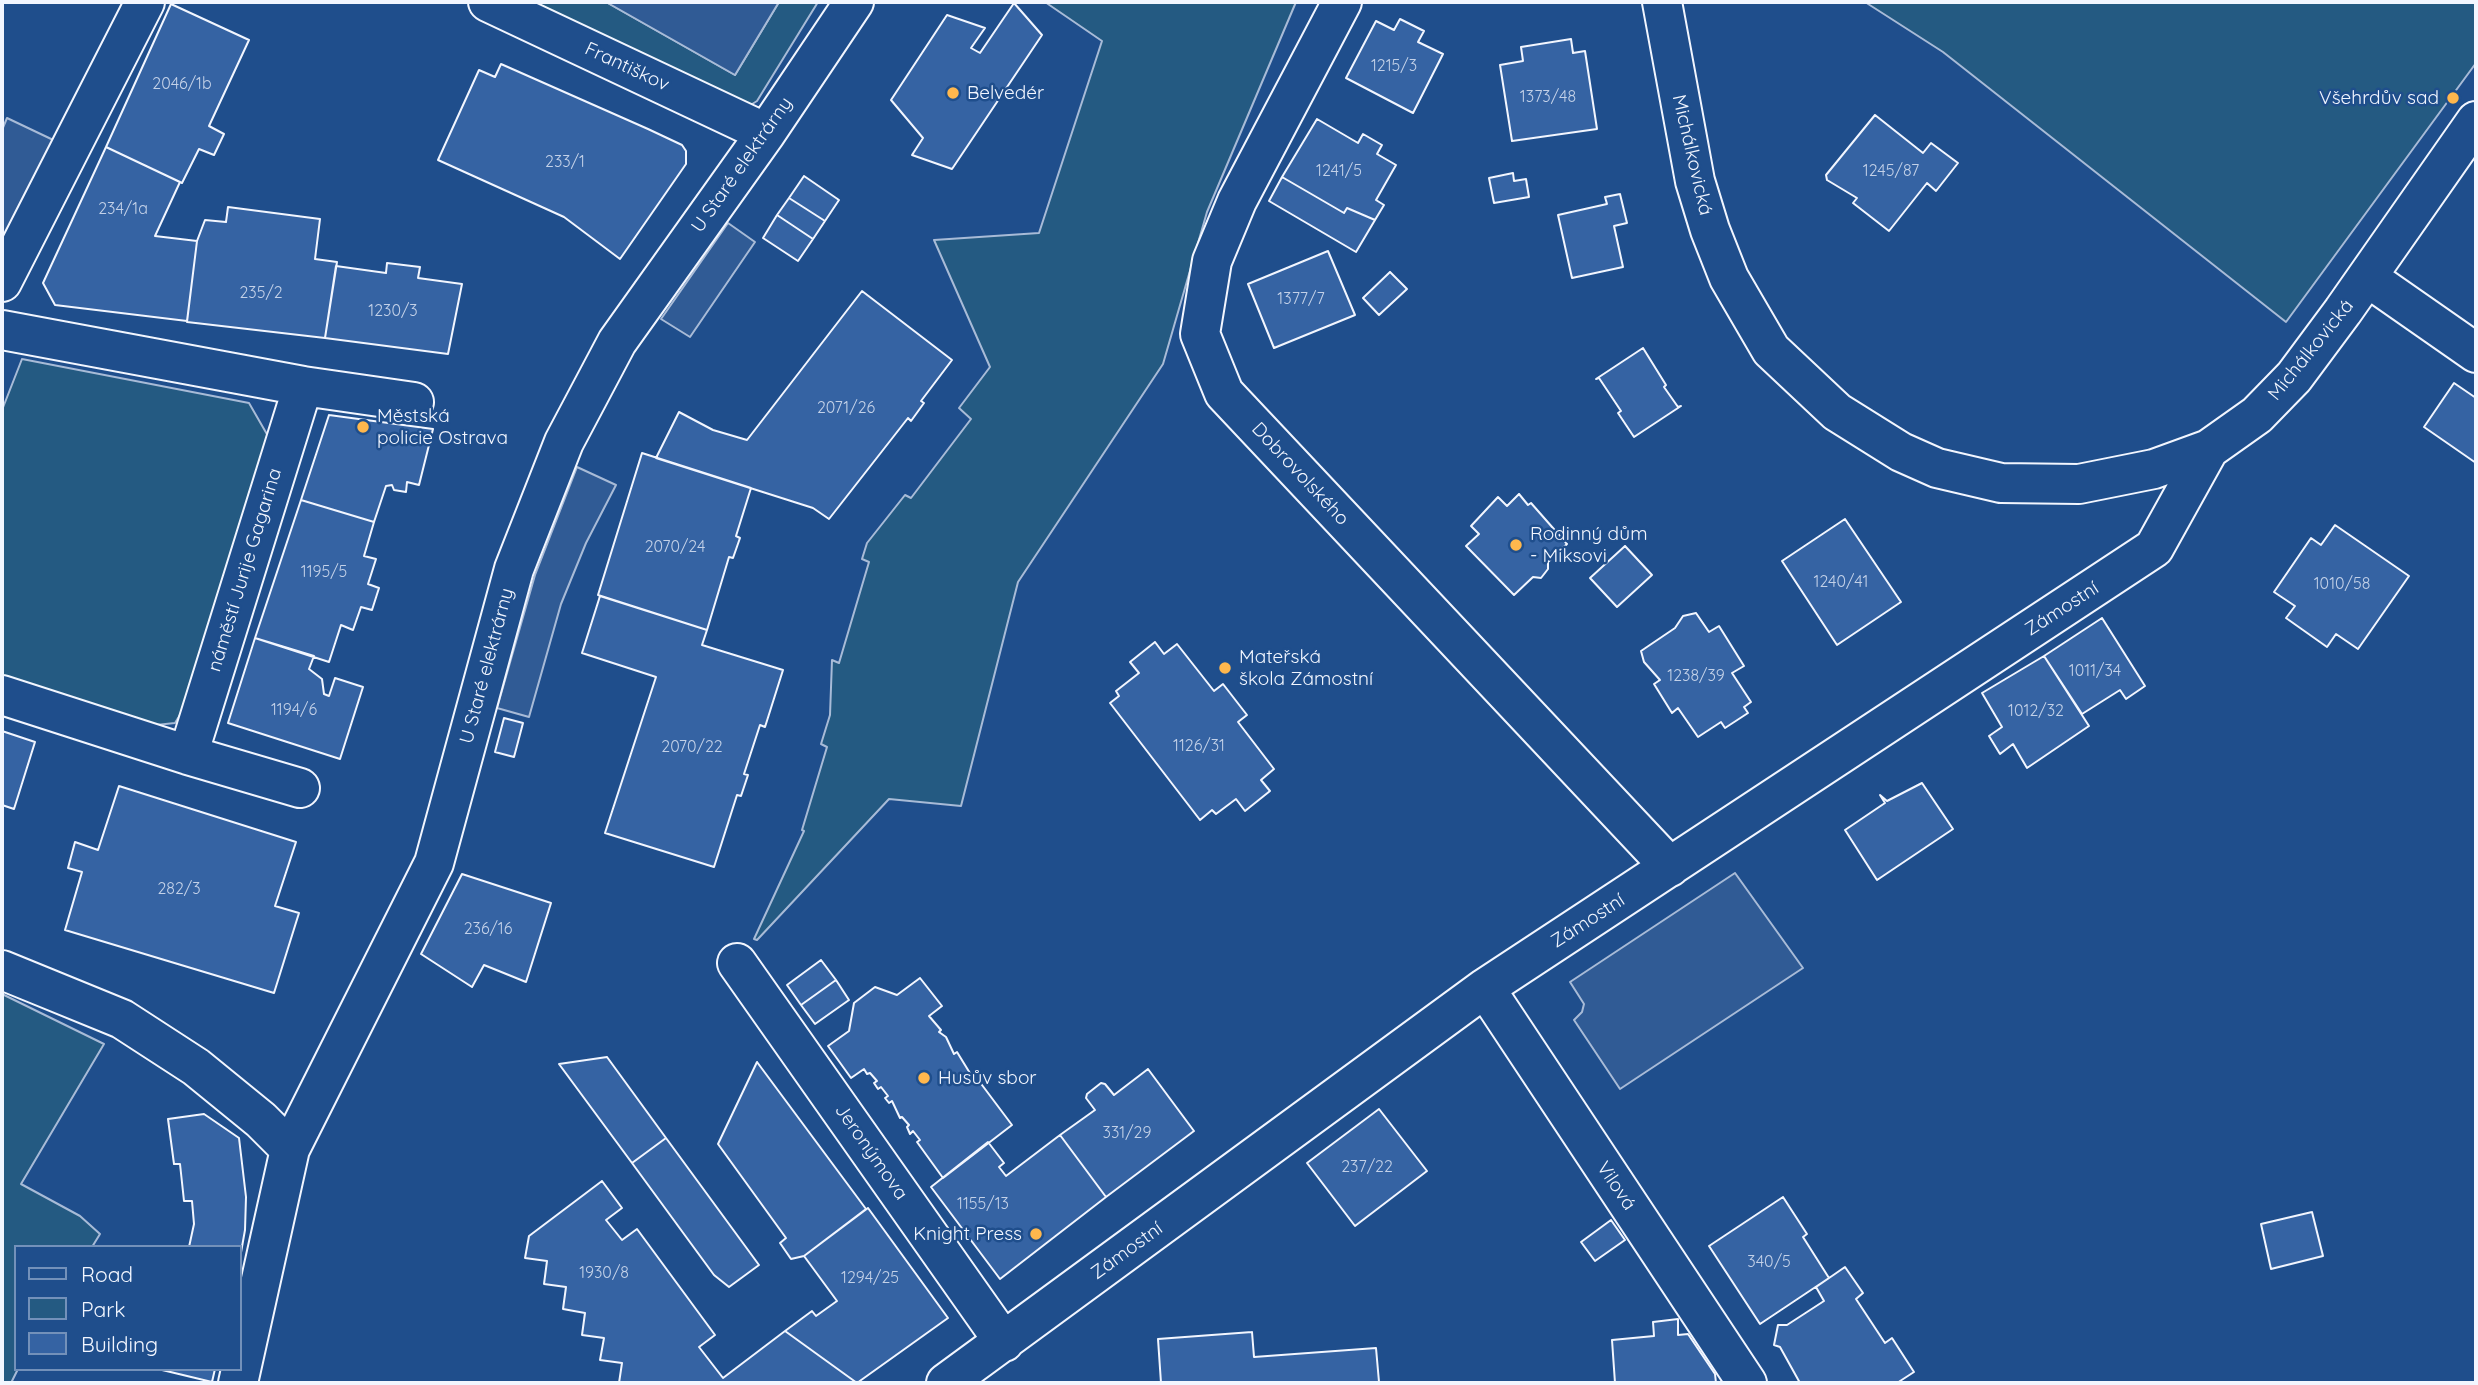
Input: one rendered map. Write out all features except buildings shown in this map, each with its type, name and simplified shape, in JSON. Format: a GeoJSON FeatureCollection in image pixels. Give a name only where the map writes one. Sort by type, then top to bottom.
{"type":"FeatureCollection","features":[{"type":"Feature","properties":{"kind":"street"},"geometry":{"type":"LineString","coordinates":[[2,282],[145,2]]}},
{"type":"Feature","properties":{"kind":"street","name":"Františkov"},"geometry":{"type":"LineString","coordinates":[[488,2],[766,133]]}},
{"type":"Feature","properties":{"kind":"street","name":"U Staré elektrárny"},"geometry":{"type":"LineString","coordinates":[[242,1369],[290,1149],[434,863],[514,569],[564,442],[617,342],[766,133],[854,2]]}},
{"type":"Feature","properties":{"kind":"street","name":"Dobrovolského"},"geometry":{"type":"LineString","coordinates":[[1342,2],[1237,201],[1212,261],[1200,334],[1224,393],[1670,867]]}},
{"type":"Feature","properties":{"kind":"street","name":"Michálkovická"},"geometry":{"type":"LineString","coordinates":[[1662,2],[1695,181],[1710,230],[1729,278],[1771,350],[1836,412],[1901,452],[1937,468],[2001,483],[2079,484],[2154,469],[2209,449],[2257,415],[2276,397],[2367,278],[2476,121]]}},
{"type":"Feature","properties":{"kind":"street"},"geometry":{"type":"LineString","coordinates":[[2367,278],[2476,353]]}},
{"type":"Feature","properties":{"kind":"street"},"geometry":{"type":"LineString","coordinates":[[2,330],[303,386],[414,402]]}},
{"type":"Feature","properties":{"kind":"street","name":"náměstí Jurije Gagarina"},"geometry":{"type":"LineString","coordinates":[[188,755],[303,386]]}},
{"type":"Feature","properties":{"kind":"street","name":"Zámostní"},"geometry":{"type":"LineString","coordinates":[[946,1383],[1485,988],[2154,548],[2209,449]]}},
{"type":"Feature","properties":{"kind":"street"},"geometry":{"type":"LineString","coordinates":[[2,695],[300,788]]}},
{"type":"Feature","properties":{"kind":"street","name":"Jeronýmova"},"geometry":{"type":"LineString","coordinates":[[737,963],[1004,1342]]}},
{"type":"Feature","properties":{"kind":"street"},"geometry":{"type":"LineString","coordinates":[[2,970],[122,1019],[196,1067],[261,1120],[290,1149]]}},
{"type":"Feature","properties":{"kind":"street","name":"Vilová"},"geometry":{"type":"LineString","coordinates":[[1485,988],[1747,1383]]}},
{"type":"Feature","properties":{"kind":"green space"},"geometry":{"type":"Polygon","coordinates":[[[513,2],[606,2],[735,75],[779,2],[818,2],[757,101],[749,106],[513,2]]]}},
{"type":"Feature","properties":{"kind":"green space"},"geometry":{"type":"Polygon","coordinates":[[[1045,2],[1296,2],[1207,212],[1163,364],[1018,582],[961,806],[889,799],[757,940],[754,939],[804,831],[802,830],[827,747],[821,744],[830,715],[832,660],[839,663],[869,562],[862,559],[867,543],[905,495],[911,498],[971,419],[959,408],[990,367],[934,240],[1039,233],[1102,41],[1045,2]]]}},
{"type":"Feature","properties":{"kind":"green space"},"geometry":{"type":"Polygon","coordinates":[[[1865,2],[2476,2],[2476,63],[2286,322],[1943,52],[1865,2]]]}},
{"type":"Feature","properties":{"kind":"green space"},"geometry":{"type":"Polygon","coordinates":[[[22,359],[249,403],[268,436],[186,705],[175,723],[156,725],[2,676],[2,410],[22,359]]]}},
{"type":"Feature","properties":{"kind":"green space"},"geometry":{"type":"Polygon","coordinates":[[[2,994],[104,1044],[21,1184],[80,1216],[100,1234],[93,1245],[14,1245],[14,1371],[17,1371],[11,1383],[2,1383],[2,994]]]}},
{"type":"Feature","properties":{"kind":"shaded area"},"geometry":{"type":"Polygon","coordinates":[[[606,2],[779,2],[735,75],[606,2]]]}},
{"type":"Feature","properties":{"kind":"shaded area"},"geometry":{"type":"Polygon","coordinates":[[[7,118],[68,147],[2,282],[2,130],[7,118]]]}},
{"type":"Feature","properties":{"kind":"shaded area"},"geometry":{"type":"Polygon","coordinates":[[[728,223],[755,242],[690,337],[661,319],[728,223]]]}},
{"type":"Feature","properties":{"kind":"shaded area"},"geometry":{"type":"Polygon","coordinates":[[[577,467],[616,485],[586,543],[561,604],[529,717],[497,708],[535,575],[577,467]]]}},
{"type":"Feature","properties":{"kind":"shaded area"},"geometry":{"type":"Polygon","coordinates":[[[1735,873],[1803,968],[1620,1089],[1574,1020],[1582,1012],[1584,1004],[1570,982],[1735,873]]]}},
{"type":"Feature","properties":{"kind":"place","name":"Belvedér"},"geometry":{"type":"Point","coordinates":[953,93]}},
{"type":"Feature","properties":{"kind":"place","name":"Všehrdův sad"},"geometry":{"type":"Point","coordinates":[2453,98]}},
{"type":"Feature","properties":{"kind":"place","name":"Městská policie Ostrava"},"geometry":{"type":"Point","coordinates":[363,427]}},
{"type":"Feature","properties":{"kind":"place","name":"Rodinný dům - Miksovi"},"geometry":{"type":"Point","coordinates":[1516,545]}},
{"type":"Feature","properties":{"kind":"place","name":"Mateřská škola Zámostní"},"geometry":{"type":"Point","coordinates":[1225,668]}},
{"type":"Feature","properties":{"kind":"place","name":"Husův sbor"},"geometry":{"type":"Point","coordinates":[924,1078]}},
{"type":"Feature","properties":{"kind":"place","name":"Knight Press"},"geometry":{"type":"Point","coordinates":[1036,1234]}}]}
